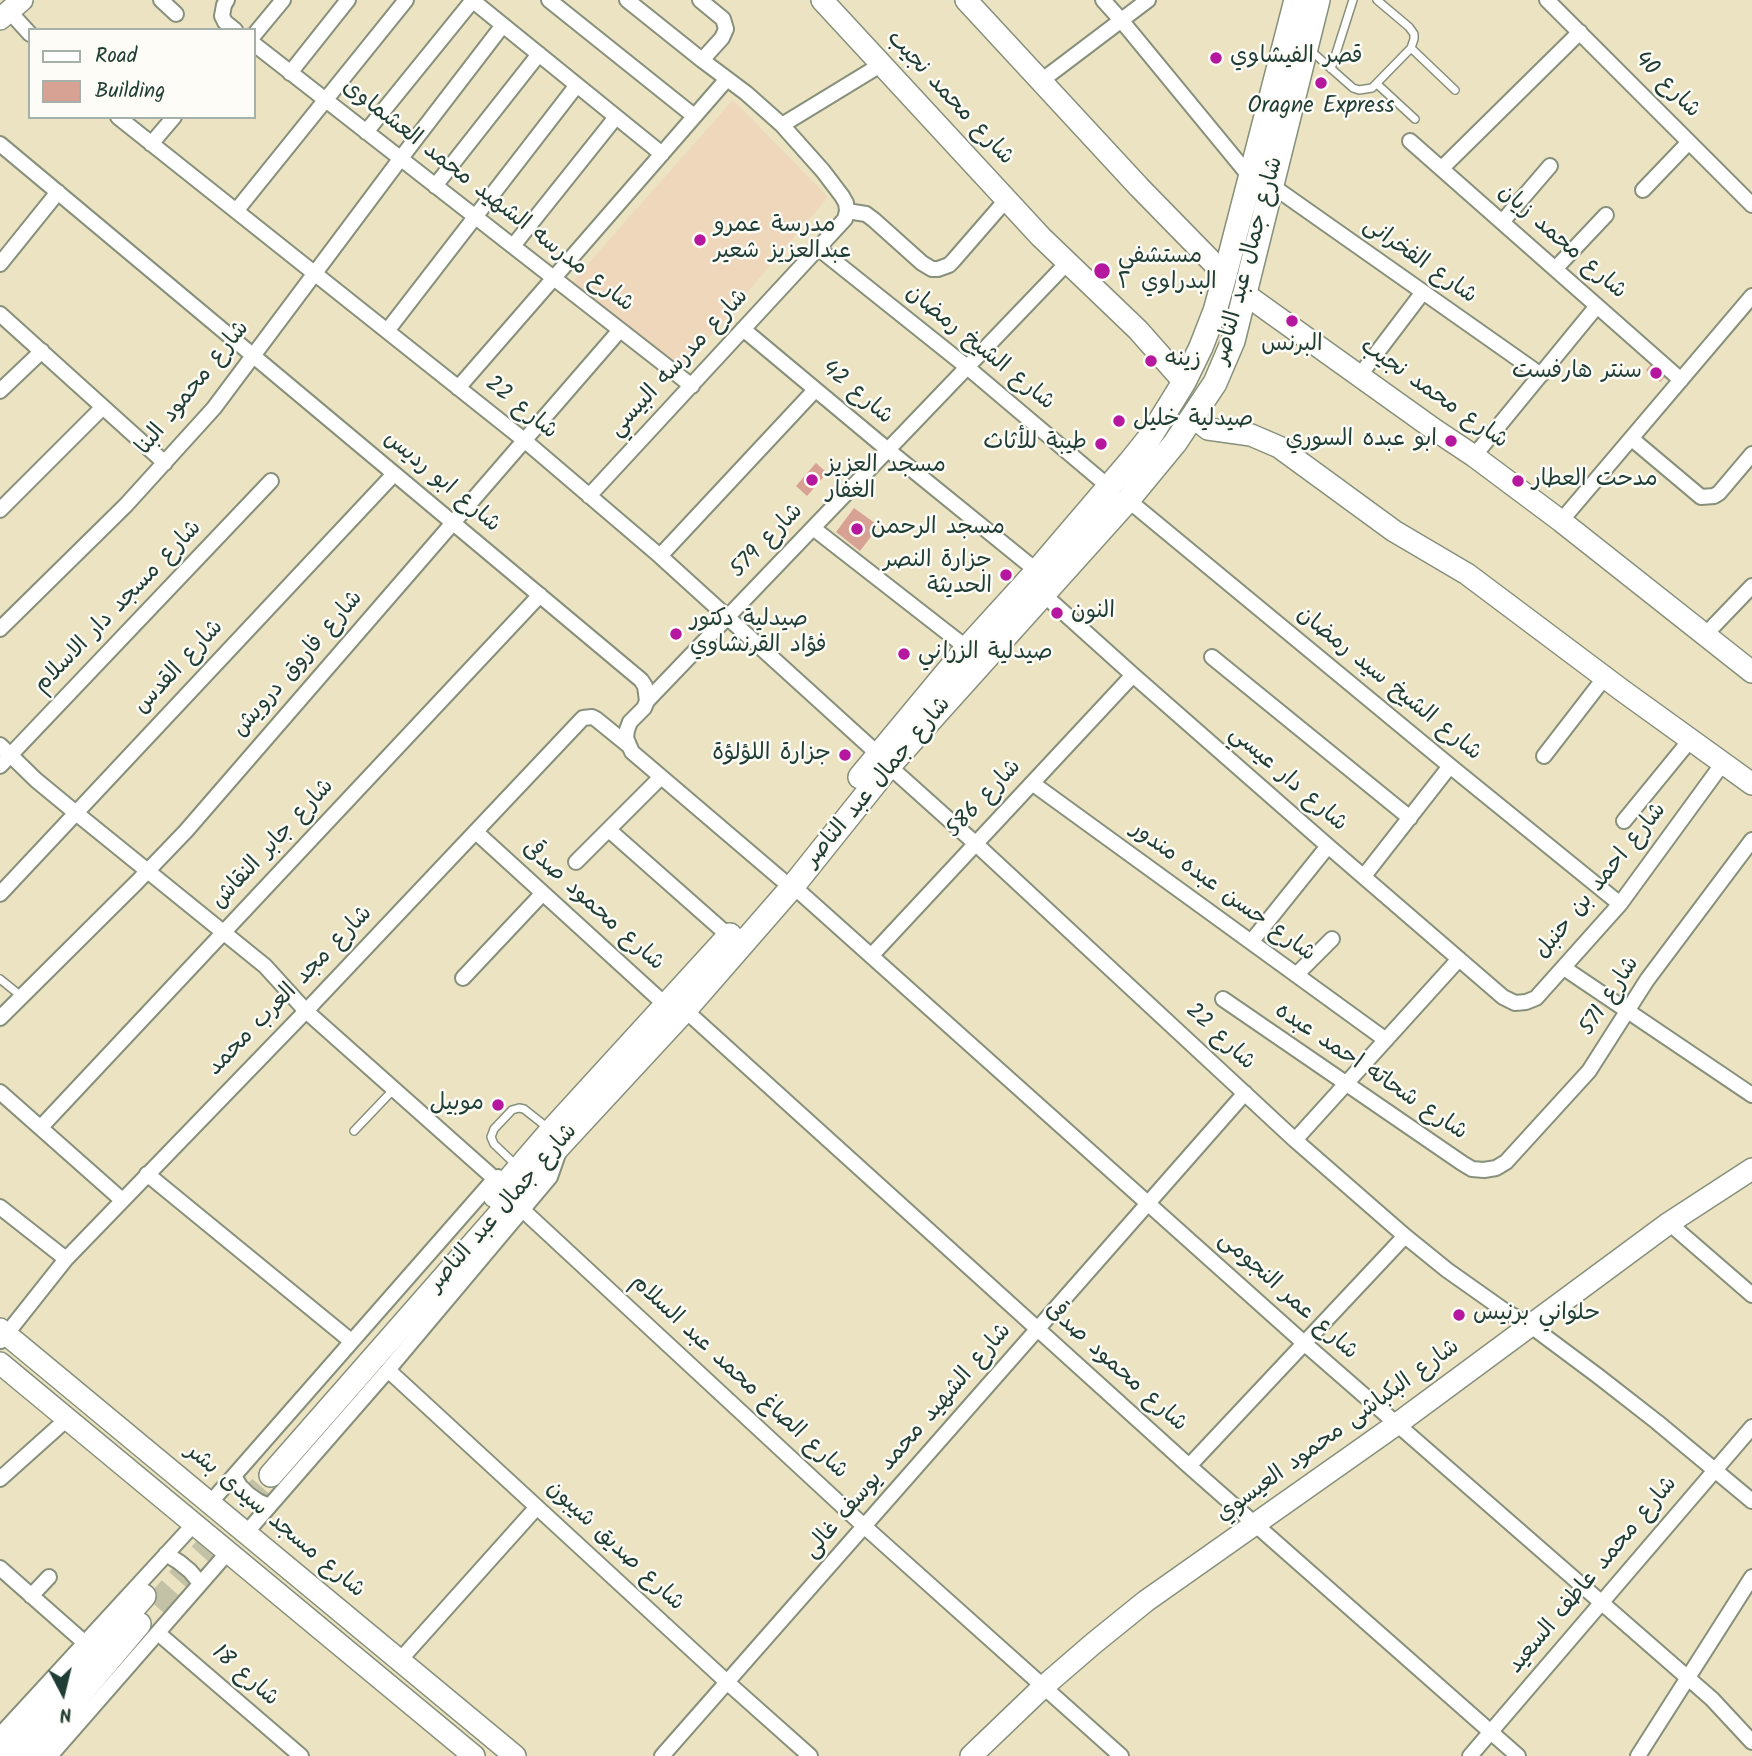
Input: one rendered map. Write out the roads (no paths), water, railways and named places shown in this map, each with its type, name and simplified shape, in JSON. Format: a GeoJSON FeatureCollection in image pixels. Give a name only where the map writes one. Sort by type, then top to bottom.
{"type":"FeatureCollection","features":[{"type":"Feature","properties":{"kind":"main road","name":"شارع جمال عبد الناصر"},"geometry":{"type":"LineString","coordinates":[[556,1137],[517,1205],[265,1472],[518,1167],[556,1137],[677,1011],[787,882],[967,648],[1037,571],[1175,443],[1215,383],[1233,341],[1245,295],[1261,182],[1296,0]]}},
{"type":"Feature","properties":{"kind":"main road","name":"شارع جمال عبد الناصر"},"geometry":{"type":"LineString","coordinates":[[883,760],[1043,594],[1119,493],[1184,382],[1206,335],[1225,275],[1261,182],[1318,0]]}},
{"type":"Feature","properties":{"kind":"main road","name":"شارع جمال عبد الناصر"},"geometry":{"type":"LineString","coordinates":[[677,1011],[729,936],[787,882]]}},
{"type":"Feature","properties":{"kind":"main road"},"geometry":{"type":"LineString","coordinates":[[2,1756],[149,1600],[28,1756]]}},
{"type":"Feature","properties":{"kind":"street"},"geometry":{"type":"LineString","coordinates":[[161,0],[176,14]]}},
{"type":"Feature","properties":{"kind":"street"},"geometry":{"type":"LineString","coordinates":[[227,0],[222,11],[230,26]]}},
{"type":"Feature","properties":{"kind":"street"},"geometry":{"type":"LineString","coordinates":[[256,33],[283,0]]}},
{"type":"Feature","properties":{"kind":"street"},"geometry":{"type":"LineString","coordinates":[[290,73],[348,0]]}},
{"type":"Feature","properties":{"kind":"street"},"geometry":{"type":"LineString","coordinates":[[236,211],[406,0]]}},
{"type":"Feature","properties":{"kind":"street"},"geometry":{"type":"LineString","coordinates":[[366,132],[472,0],[662,154]]}},
{"type":"Feature","properties":{"kind":"street"},"geometry":{"type":"LineString","coordinates":[[549,0],[694,116]]}},
{"type":"Feature","properties":{"kind":"street"},"geometry":{"type":"LineString","coordinates":[[627,0],[746,93],[782,125],[842,195],[847,211],[866,214],[874,219],[932,269],[944,268],[953,261],[1006,200]]}},
{"type":"Feature","properties":{"kind":"street"},"geometry":{"type":"LineString","coordinates":[[700,0],[723,19],[726,29],[722,38],[702,60]]}},
{"type":"Feature","properties":{"kind":"street","name":"شارع محمد نجيب"},"geometry":{"type":"LineString","coordinates":[[822,0],[1006,200],[1130,323],[1184,382]]}},
{"type":"Feature","properties":{"kind":"street"},"geometry":{"type":"LineString","coordinates":[[966,0],[1167,217],[1225,275]]}},
{"type":"Feature","properties":{"kind":"street","name":"شارع الفخرانى"},"geometry":{"type":"LineString","coordinates":[[1103,0],[1261,182],[1541,376]]}},
{"type":"Feature","properties":{"kind":"street"},"geometry":{"type":"LineString","coordinates":[[1041,81],[1148,0]]}},
{"type":"Feature","properties":{"kind":"street","name":"شارع 40"},"geometry":{"type":"LineString","coordinates":[[1548,0],[1752,205]]}},
{"type":"Feature","properties":{"kind":"street"},"geometry":{"type":"LineString","coordinates":[[10,10],[28,32]]}},
{"type":"Feature","properties":{"kind":"street","name":"شارع محمود البنا"},"geometry":{"type":"LineString","coordinates":[[0,629],[126,505],[214,408],[503,25]]}},
{"type":"Feature","properties":{"kind":"street"},"geometry":{"type":"LineString","coordinates":[[1442,169],[1580,32]]}},
{"type":"Feature","properties":{"kind":"street","name":"شارع مدرسه الشهيد محمد العشماوى"},"geometry":{"type":"LineString","coordinates":[[256,46],[692,386]]}},
{"type":"Feature","properties":{"kind":"street"},"geometry":{"type":"LineString","coordinates":[[435,186],[539,54]]}},
{"type":"Feature","properties":{"kind":"street"},"geometry":{"type":"LineString","coordinates":[[782,125],[882,64]]}},
{"type":"Feature","properties":{"kind":"street"},"geometry":{"type":"LineString","coordinates":[[458,388],[727,79]]}},
{"type":"Feature","properties":{"kind":"street"},"geometry":{"type":"LineString","coordinates":[[387,331],[577,85]]}},
{"type":"Feature","properties":{"kind":"street"},"geometry":{"type":"LineString","coordinates":[[513,246],[616,117]]}},
{"type":"Feature","properties":{"kind":"street","name":"شارع 22"},"geometry":{"type":"LineString","coordinates":[[120,119],[524,440],[660,556],[1295,1140],[1405,1236],[1447,1270],[1531,1325],[1752,1501]]}},
{"type":"Feature","properties":{"kind":"street"},"geometry":{"type":"LineString","coordinates":[[151,144],[172,119]]}},
{"type":"Feature","properties":{"kind":"street","name":"شارع محمد زيان"},"geometry":{"type":"LineString","coordinates":[[1410,141],[1681,380]]}},
{"type":"Feature","properties":{"kind":"street"},"geometry":{"type":"LineString","coordinates":[[1643,190],[1689,142]]}},
{"type":"Feature","properties":{"kind":"street","name":"شارع ابو رديس"},"geometry":{"type":"LineString","coordinates":[[0,144],[641,680],[645,686],[647,701]]}},
{"type":"Feature","properties":{"kind":"street"},"geometry":{"type":"LineString","coordinates":[[1502,222],[1550,166]]}},
{"type":"Feature","properties":{"kind":"street"},"geometry":{"type":"LineString","coordinates":[[0,264],[58,192]]}},
{"type":"Feature","properties":{"kind":"street","name":"شارع مدرسه البيسي"},"geometry":{"type":"LineString","coordinates":[[589,496],[845,219],[847,211]]}},
{"type":"Feature","properties":{"kind":"street"},"geometry":{"type":"LineString","coordinates":[[1555,269],[1606,215]]}},
{"type":"Feature","properties":{"kind":"street","name":"شارع الشيخ رمضان"},"geometry":{"type":"LineString","coordinates":[[818,248],[1119,493]]}},
{"type":"Feature","properties":{"kind":"street","name":"شارع 579"},"geometry":{"type":"LineString","coordinates":[[647,701],[1068,263]]}},
{"type":"Feature","properties":{"kind":"street"},"geometry":{"type":"LineString","coordinates":[[1360,375],[1423,292]]}},
{"type":"Feature","properties":{"kind":"street","name":"شارع محمد نجيب"},"geometry":{"type":"LineString","coordinates":[[1245,295],[1474,456],[1752,672]]}},
{"type":"Feature","properties":{"kind":"street"},"geometry":{"type":"LineString","coordinates":[[1561,521],[1752,296]]}},
{"type":"Feature","properties":{"kind":"street"},"geometry":{"type":"LineString","coordinates":[[1474,456],[1597,306]]}},
{"type":"Feature","properties":{"kind":"street"},"geometry":{"type":"LineString","coordinates":[[0,314],[165,463]]}},
{"type":"Feature","properties":{"kind":"street","name":"شارع 42"},"geometry":{"type":"LineString","coordinates":[[743,329],[1037,571]]}},
{"type":"Feature","properties":{"kind":"street","name":"شارع فاروق درويش"},"geometry":{"type":"LineString","coordinates":[[0,1018],[186,831],[620,330]]}},
{"type":"Feature","properties":{"kind":"street"},"geometry":{"type":"LineString","coordinates":[[0,391],[42,351]]}},
{"type":"Feature","properties":{"kind":"street"},"geometry":{"type":"LineString","coordinates":[[660,556],[816,390]]}},
{"type":"Feature","properties":{"kind":"street"},"geometry":{"type":"LineString","coordinates":[[0,510],[103,407]]}},
{"type":"Feature","properties":{"kind":"street"},"geometry":{"type":"LineString","coordinates":[[1193,416],[1208,429],[1251,435],[1279,447],[1394,531],[1467,574],[1752,784]]}},
{"type":"Feature","properties":{"kind":"street"},"geometry":{"type":"LineString","coordinates":[[1632,439],[1702,497],[1719,493],[1752,454]]}},
{"type":"Feature","properties":{"kind":"street","name":"شارع القدس"},"geometry":{"type":"LineString","coordinates":[[0,894],[394,474]]}},
{"type":"Feature","properties":{"kind":"street","name":"شارع مسجد دار الاسلام"},"geometry":{"type":"LineString","coordinates":[[3,755],[271,481]]}},
{"type":"Feature","properties":{"kind":"street","name":"شارع الشيخ سيد رمضان"},"geometry":{"type":"LineString","coordinates":[[1119,493],[1620,904]]}},
{"type":"Feature","properties":{"kind":"street"},"geometry":{"type":"LineString","coordinates":[[813,528],[967,648]]}},
{"type":"Feature","properties":{"kind":"street"},"geometry":{"type":"LineString","coordinates":[[1705,635],[1752,586]]}},
{"type":"Feature","properties":{"kind":"street","name":"شارع دار عيسي"},"geometry":{"type":"LineString","coordinates":[[1043,594],[1503,997]]}},
{"type":"Feature","properties":{"kind":"street","name":"شارع جابر النقاش"},"geometry":{"type":"LineString","coordinates":[[41,1127],[540,595]]}},
{"type":"Feature","properties":{"kind":"street"},"geometry":{"type":"LineString","coordinates":[[1212,657],[1410,818]]}},
{"type":"Feature","properties":{"kind":"street","name":"شارع 586"},"geometry":{"type":"LineString","coordinates":[[871,956],[1133,675]]}},
{"type":"Feature","properties":{"kind":"street"},"geometry":{"type":"LineString","coordinates":[[1544,756],[1605,677]]}},
{"type":"Feature","properties":{"kind":"street"},"geometry":{"type":"LineString","coordinates":[[647,701],[630,722],[626,738],[632,752],[787,882]]}},
{"type":"Feature","properties":{"kind":"street","name":"شارع مجد العرب محمد"},"geometry":{"type":"LineString","coordinates":[[2,1335],[66,1259],[306,1011],[583,718],[587,716],[596,719],[628,745]]}},
{"type":"Feature","properties":{"kind":"street"},"geometry":{"type":"LineString","coordinates":[[1624,821],[1691,739]]}},
{"type":"Feature","properties":{"kind":"street"},"geometry":{"type":"LineString","coordinates":[[3,755],[265,966],[306,1011],[495,1179]]}},
{"type":"Feature","properties":{"kind":"street","name":"شارع احمد بن حنبل"},"geometry":{"type":"LineString","coordinates":[[1503,997],[1515,1003],[1536,998],[1620,904],[1723,763]]}},
{"type":"Feature","properties":{"kind":"street"},"geometry":{"type":"LineString","coordinates":[[1364,876],[1450,766]]}},
{"type":"Feature","properties":{"kind":"street"},"geometry":{"type":"LineString","coordinates":[[576,862],[661,778]]}},
{"type":"Feature","properties":{"kind":"street","name":"شارع حسن عبده مندور"},"geometry":{"type":"LineString","coordinates":[[1032,783],[1386,1040]]}},
{"type":"Feature","properties":{"kind":"street"},"geometry":{"type":"LineString","coordinates":[[609,830],[729,936]]}},
{"type":"Feature","properties":{"kind":"street","name":"شارع محمود صدقى"},"geometry":{"type":"LineString","coordinates":[[475,832],[1518,1756]]}},
{"type":"Feature","properties":{"kind":"street","name":"شارع 571"},"geometry":{"type":"LineString","coordinates":[[1496,1168],[1506,1162],[1576,1086],[1600,1055],[1655,970],[1752,840]]}},
{"type":"Feature","properties":{"kind":"street"},"geometry":{"type":"LineString","coordinates":[[1251,942],[1328,846]]}},
{"type":"Feature","properties":{"kind":"street","name":"شارع عمر النجومى"},"geometry":{"type":"LineString","coordinates":[[787,882],[1304,1343],[1712,1699],[1752,1742]]}},
{"type":"Feature","properties":{"kind":"street"},"geometry":{"type":"LineString","coordinates":[[463,978],[543,893]]}},
{"type":"Feature","properties":{"kind":"street"},"geometry":{"type":"LineString","coordinates":[[1296,975],[1332,939]]}},
{"type":"Feature","properties":{"kind":"street"},"geometry":{"type":"LineString","coordinates":[[1295,1140],[1459,959]]}},
{"type":"Feature","properties":{"kind":"street"},"geometry":{"type":"LineString","coordinates":[[1564,968],[1752,1095]]}},
{"type":"Feature","properties":{"kind":"street","name":"شارع شحاته احمد عبده"},"geometry":{"type":"LineString","coordinates":[[1223,999],[1462,1163],[1472,1169],[1496,1168]]}},
{"type":"Feature","properties":{"kind":"street"},"geometry":{"type":"LineString","coordinates":[[0,1092],[122,1200]]}},
{"type":"Feature","properties":{"kind":"street","name":"شارع الشهيد محمد يوسف غالى"},"geometry":{"type":"LineString","coordinates":[[662,1756],[1245,1093]]}},
{"type":"Feature","properties":{"kind":"street"},"geometry":{"type":"LineString","coordinates":[[210,1503],[495,1179],[518,1167]]}},
{"type":"Feature","properties":{"kind":"street","name":"شارع البكباشى محمود العيسوي"},"geometry":{"type":"LineString","coordinates":[[971,1756],[1043,1687],[1146,1601],[1397,1424],[1669,1223],[1752,1169]]}},
{"type":"Feature","properties":{"kind":"street"},"geometry":{"type":"LineString","coordinates":[[147,1174],[351,1341]]}},
{"type":"Feature","properties":{"kind":"street"},"geometry":{"type":"LineString","coordinates":[[246,1532],[388,1370],[517,1205]]}},
{"type":"Feature","properties":{"kind":"street","name":"شارع الصاغ محمد عبد السلام"},"geometry":{"type":"LineString","coordinates":[[517,1205],[865,1527],[1121,1756]]}},
{"type":"Feature","properties":{"kind":"street"},"geometry":{"type":"LineString","coordinates":[[0,1207],[66,1259]]}},
{"type":"Feature","properties":{"kind":"street"},"geometry":{"type":"LineString","coordinates":[[1669,1223],[1752,1295]]}},
{"type":"Feature","properties":{"kind":"street"},"geometry":{"type":"LineString","coordinates":[[1189,1466],[1405,1236]]}},
{"type":"Feature","properties":{"kind":"street","name":"شارع مسجد سيدى بشر"},"geometry":{"type":"LineString","coordinates":[[2,1335],[246,1532],[515,1756]]}},
{"type":"Feature","properties":{"kind":"street"},"geometry":{"type":"LineString","coordinates":[[0,1363],[474,1756]]}},
{"type":"Feature","properties":{"kind":"street","name":"شارع صديق شيبون"},"geometry":{"type":"LineString","coordinates":[[388,1370],[810,1756]]}},
{"type":"Feature","properties":{"kind":"street"},"geometry":{"type":"LineString","coordinates":[[0,1479],[67,1419]]}},
{"type":"Feature","properties":{"kind":"street","name":"شارع محمد عاطف السعيد"},"geometry":{"type":"LineString","coordinates":[[1470,1756],[1752,1427]]}},
{"type":"Feature","properties":{"kind":"street"},"geometry":{"type":"LineString","coordinates":[[234,1476],[248,1494],[269,1506]]}},
{"type":"Feature","properties":{"kind":"street"},"geometry":{"type":"LineString","coordinates":[[400,1660],[537,1507]]}},
{"type":"Feature","properties":{"kind":"street"},"geometry":{"type":"LineString","coordinates":[[3,1726],[85,1643],[195,1523]]}},
{"type":"Feature","properties":{"kind":"street"},"geometry":{"type":"LineString","coordinates":[[50,1756],[229,1551]]}},
{"type":"Feature","properties":{"kind":"street"},"geometry":{"type":"LineString","coordinates":[[166,1554],[179,1562],[200,1583]]}},
{"type":"Feature","properties":{"kind":"street"},"geometry":{"type":"LineString","coordinates":[[0,1568],[85,1643]]}},
{"type":"Feature","properties":{"kind":"street"},"geometry":{"type":"LineString","coordinates":[[31,1596],[49,1577]]}},
{"type":"Feature","properties":{"kind":"street"},"geometry":{"type":"LineString","coordinates":[[1638,1756],[1752,1577]]}},
{"type":"Feature","properties":{"kind":"street","name":"شارع 18"},"geometry":{"type":"LineString","coordinates":[[158,1633],[300,1756]]}},
{"type":"Feature","properties":{"kind":"lane"},"geometry":{"type":"LineString","coordinates":[[1331,69],[1353,0]]}},
{"type":"Feature","properties":{"kind":"lane"},"geometry":{"type":"LineString","coordinates":[[1305,47],[1348,84],[1359,90],[1366,90],[1377,84],[1411,48],[1415,39],[1412,30],[1377,0]]}},
{"type":"Feature","properties":{"kind":"lane"},"geometry":{"type":"LineString","coordinates":[[1411,48],[1455,90]]}},
{"type":"Feature","properties":{"kind":"lane"},"geometry":{"type":"LineString","coordinates":[[1377,84],[1415,119]]}},
{"type":"Feature","properties":{"kind":"lane"},"geometry":{"type":"LineString","coordinates":[[0,979],[22,997]]}},
{"type":"Feature","properties":{"kind":"lane"},"geometry":{"type":"LineString","coordinates":[[354,1131],[394,1089]]}},
{"type":"Feature","properties":{"kind":"lane"},"geometry":{"type":"LineString","coordinates":[[518,1167],[494,1144],[491,1137],[494,1129],[512,1110],[524,1109],[556,1137]]}},
{"type":"Feature","properties":{"kind":"tunnel"},"geometry":{"type":"LineString","coordinates":[[155,1605],[271,1475]]}},
{"type":"Feature","properties":{"kind":"place","name":"قصر الفيشاوي"},"geometry":{"type":"Point","coordinates":[1216,58]}},
{"type":"Feature","properties":{"kind":"place","name":"Oragne Express"},"geometry":{"type":"Point","coordinates":[1321,83]}},
{"type":"Feature","properties":{"kind":"place","name":"مدرسة عمرو عبدالعزيز شعير"},"geometry":{"type":"Point","coordinates":[700,240]}},
{"type":"Feature","properties":{"kind":"place","name":"مستشفى البدراوي ٢"},"geometry":{"type":"Point","coordinates":[1102,271]}},
{"type":"Feature","properties":{"kind":"place","name":"البرنس"},"geometry":{"type":"Point","coordinates":[1292,321]}},
{"type":"Feature","properties":{"kind":"place","name":"زينه"},"geometry":{"type":"Point","coordinates":[1151,361]}},
{"type":"Feature","properties":{"kind":"place","name":"سنتر هارفست"},"geometry":{"type":"Point","coordinates":[1656,373]}},
{"type":"Feature","properties":{"kind":"place","name":"صيدلية خليل"},"geometry":{"type":"Point","coordinates":[1119,421]}},
{"type":"Feature","properties":{"kind":"place","name":"ابو عبده السوري"},"geometry":{"type":"Point","coordinates":[1451,441]}},
{"type":"Feature","properties":{"kind":"place","name":"طيبة للأثاث"},"geometry":{"type":"Point","coordinates":[1101,444]}},
{"type":"Feature","properties":{"kind":"place","name":"مسجد العزيز الغفار"},"geometry":{"type":"Point","coordinates":[812,480]}},
{"type":"Feature","properties":{"kind":"place","name":"مدحت العطار"},"geometry":{"type":"Point","coordinates":[1518,481]}},
{"type":"Feature","properties":{"kind":"place","name":"مسجد الرحمن"},"geometry":{"type":"Point","coordinates":[857,529]}},
{"type":"Feature","properties":{"kind":"place","name":"جزارة النصر الحديثة"},"geometry":{"type":"Point","coordinates":[1006,575]}},
{"type":"Feature","properties":{"kind":"place","name":"النون"},"geometry":{"type":"Point","coordinates":[1057,613]}},
{"type":"Feature","properties":{"kind":"place","name":"صيدلية دكتور فؤاد القرنشاوي"},"geometry":{"type":"Point","coordinates":[676,634]}},
{"type":"Feature","properties":{"kind":"place","name":"صيدلية الزراني"},"geometry":{"type":"Point","coordinates":[904,654]}},
{"type":"Feature","properties":{"kind":"place","name":"جزارة اللؤلؤة"},"geometry":{"type":"Point","coordinates":[845,755]}},
{"type":"Feature","properties":{"kind":"place","name":"موبيل"},"geometry":{"type":"Point","coordinates":[498,1105]}},
{"type":"Feature","properties":{"kind":"place","name":"حلواني برنيس"},"geometry":{"type":"Point","coordinates":[1459,1315]}}]}
